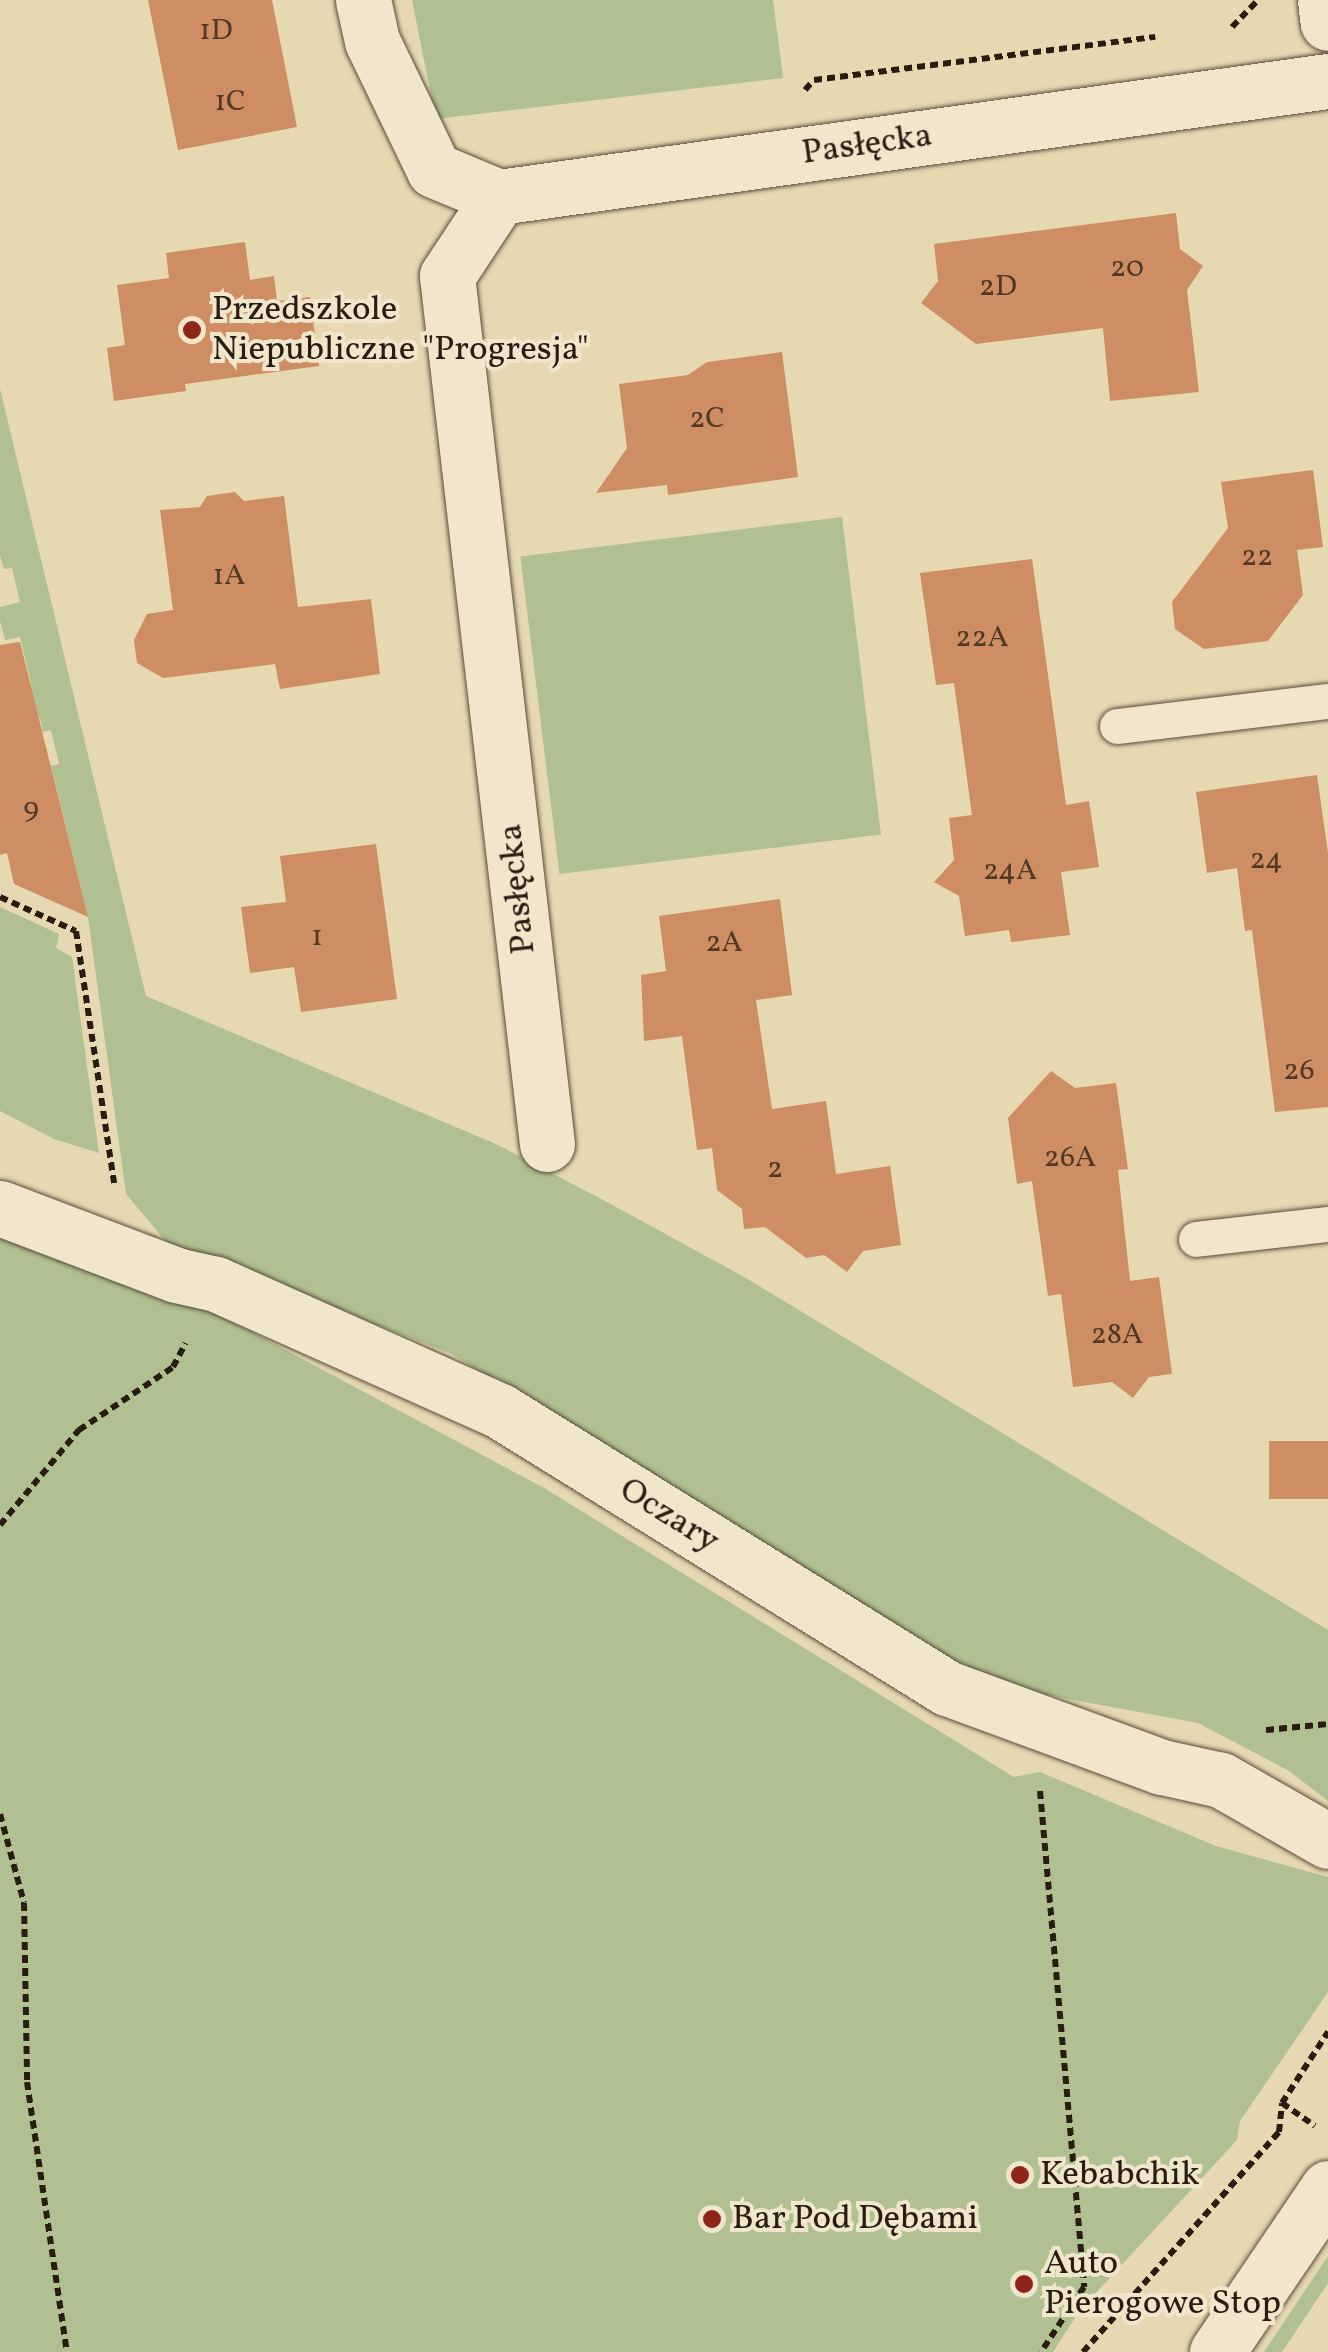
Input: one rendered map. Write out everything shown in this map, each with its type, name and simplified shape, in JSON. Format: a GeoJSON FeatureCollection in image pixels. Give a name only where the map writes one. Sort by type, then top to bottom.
{"type":"FeatureCollection","features":[{"type":"Feature","properties":{"kind":"street","name":"Pasłęcka"},"geometry":{"type":"LineString","coordinates":[[363,0],[372,40],[434,170],[547,1144]]}},
{"type":"Feature","properties":{"kind":"street"},"geometry":{"type":"LineString","coordinates":[[1325,0],[1328,23]]}},
{"type":"Feature","properties":{"kind":"street","name":"Pasłęcka"},"geometry":{"type":"LineString","coordinates":[[499,197],[1328,80]]}},
{"type":"Feature","properties":{"kind":"street"},"geometry":{"type":"LineString","coordinates":[[434,170],[499,197],[447,276]]}},
{"type":"Feature","properties":{"kind":"street","name":"Oczary"},"geometry":{"type":"LineString","coordinates":[[0,1208],[176,1274],[216,1284],[500,1411],[947,1688],[1162,1767],[1220,1780],[1328,1841]]}},
{"type":"Feature","properties":{"kind":"street"},"geometry":{"type":"LineString","coordinates":[[1217,2352],[1328,2188]]}},
{"type":"Feature","properties":{"kind":"lane"},"geometry":{"type":"LineString","coordinates":[[1117,726],[1328,701]]}},
{"type":"Feature","properties":{"kind":"lane"},"geometry":{"type":"LineString","coordinates":[[1196,1239],[1328,1224]]}},
{"type":"Feature","properties":{"kind":"path"},"geometry":{"type":"LineString","coordinates":[[0,896],[76,931],[116,1196]]}},
{"type":"Feature","properties":{"kind":"path"},"geometry":{"type":"LineString","coordinates":[[0,1525],[79,1430],[174,1367],[216,1284]]}},
{"type":"Feature","properties":{"kind":"path"},"geometry":{"type":"LineString","coordinates":[[1034,1720],[1084,2287],[1041,2352]]}},
{"type":"Feature","properties":{"kind":"path"},"geometry":{"type":"LineString","coordinates":[[0,1814],[24,1903],[28,2082],[67,2352]]}},
{"type":"Feature","properties":{"kind":"path"},"geometry":{"type":"LineString","coordinates":[[1083,2352],[1279,2132],[1282,2103],[1328,2032]]}},
{"type":"Feature","properties":{"kind":"path"},"geometry":{"type":"LineString","coordinates":[[1282,2103],[1328,2135]]}},
{"type":"Feature","properties":{"kind":"green space"},"geometry":{"type":"Polygon","coordinates":[[[412,0],[773,0],[783,78],[436,119],[412,0]]]}},
{"type":"Feature","properties":{"kind":"green space"},"geometry":{"type":"Polygon","coordinates":[[[0,389],[146,996],[496,1144],[607,1202],[746,1278],[1328,1630],[1328,1801],[1289,1771],[1198,1723],[977,1682],[452,1354],[168,1244],[126,1194],[88,917],[51,766],[59,764],[51,730],[43,732],[40,718],[23,721],[16,688],[31,683],[20,637],[5,640],[0,621],[0,607],[20,602],[12,568],[4,569],[0,556],[0,389]]]}},
{"type":"Feature","properties":{"kind":"green space"},"geometry":{"type":"Polygon","coordinates":[[[842,517],[881,835],[559,874],[520,556],[842,517]]]}},
{"type":"Feature","properties":{"kind":"green space"},"geometry":{"type":"Polygon","coordinates":[[[0,907],[59,934],[56,948],[72,957],[99,1153],[54,1139],[0,1111],[0,907]]]}},
{"type":"Feature","properties":{"kind":"green space"},"geometry":{"type":"Polygon","coordinates":[[[0,1237],[220,1315],[544,1488],[1014,1777],[1040,1772],[1216,1846],[1328,1877],[1328,1992],[1240,2121],[1237,2140],[1080,2310],[1053,2352],[0,2352],[0,1237]]]}},
{"type":"Feature","properties":{"kind":"green space"},"geometry":{"type":"Polygon","coordinates":[[[1328,2256],[1328,2283],[1282,2352],[1264,2352],[1328,2256]]]}},
{"type":"Feature","properties":{"kind":"building"},"geometry":{"type":"Polygon","coordinates":[[[148,0],[272,0],[297,127],[178,150],[148,0]]]}},
{"type":"Feature","properties":{"kind":"building"},"geometry":{"type":"Polygon","coordinates":[[[1176,213],[1180,249],[1203,266],[1187,290],[1199,392],[1110,401],[1103,328],[976,344],[921,303],[938,281],[934,244],[1176,213]]]}},
{"type":"Feature","properties":{"kind":"building"},"geometry":{"type":"Polygon","coordinates":[[[245,242],[250,280],[274,276],[277,301],[310,297],[319,366],[185,384],[186,391],[114,401],[107,348],[125,345],[117,285],[169,278],[166,253],[245,242]]]}},
{"type":"Feature","properties":{"kind":"building"},"geometry":{"type":"Polygon","coordinates":[[[782,352],[798,477],[668,495],[667,485],[596,493],[627,448],[619,384],[688,375],[707,362],[782,352]]]}},
{"type":"Feature","properties":{"kind":"building"},"geometry":{"type":"Polygon","coordinates":[[[1313,470],[1323,547],[1297,550],[1303,595],[1268,641],[1204,649],[1175,629],[1172,602],[1228,528],[1221,482],[1313,470]]]}},
{"type":"Feature","properties":{"kind":"building"},"geometry":{"type":"Polygon","coordinates":[[[235,492],[244,501],[284,496],[298,607],[371,599],[380,674],[280,689],[275,664],[163,678],[137,663],[134,640],[147,614],[173,610],[160,510],[200,507],[207,496],[235,492]]]}},
{"type":"Feature","properties":{"kind":"building"},"geometry":{"type":"Polygon","coordinates":[[[1032,559],[1066,805],[1089,801],[1099,867],[1061,872],[1070,935],[1011,942],[1009,930],[965,936],[959,896],[934,882],[954,860],[949,818],[972,815],[954,683],[936,685],[920,573],[1032,559]]]}},
{"type":"Feature","properties":{"kind":"building"},"geometry":{"type":"Polygon","coordinates":[[[20,642],[88,917],[14,884],[7,853],[0,855],[0,645],[20,642]]]}},
{"type":"Feature","properties":{"kind":"building"},"geometry":{"type":"Polygon","coordinates":[[[1317,775],[1328,853],[1328,1107],[1275,1112],[1252,930],[1245,931],[1237,868],[1207,873],[1196,792],[1317,775]]]}},
{"type":"Feature","properties":{"kind":"building"},"geometry":{"type":"Polygon","coordinates":[[[376,844],[397,999],[301,1012],[294,967],[250,973],[241,907],[286,902],[280,856],[376,844]]]}},
{"type":"Feature","properties":{"kind":"building"},"geometry":{"type":"Polygon","coordinates":[[[780,899],[792,995],[756,1000],[772,1109],[826,1101],[836,1174],[890,1166],[901,1245],[863,1251],[847,1272],[824,1255],[806,1258],[765,1227],[744,1229],[742,1209],[717,1190],[712,1148],[697,1150],[682,1036],[644,1041],[641,975],[666,971],[659,916],[780,899]]]}},
{"type":"Feature","properties":{"kind":"building"},"geometry":{"type":"Polygon","coordinates":[[[1051,1071],[1075,1088],[1116,1083],[1128,1169],[1118,1170],[1130,1281],[1159,1277],[1172,1374],[1149,1377],[1133,1398],[1112,1382],[1073,1387],[1061,1294],[1048,1296],[1032,1181],[1017,1184],[1008,1118],[1051,1071]]]}},
{"type":"Feature","properties":{"kind":"building"},"geometry":{"type":"Polygon","coordinates":[[[1269,1441],[1328,1441],[1328,1499],[1269,1499],[1269,1441]]]}},
{"type":"Feature","properties":{"kind":"place","name":"Przedszkole Niepubliczne \"Progresja\""},"geometry":{"type":"Point","coordinates":[192,330]}},
{"type":"Feature","properties":{"kind":"place","name":"Kebabchik"},"geometry":{"type":"Point","coordinates":[1020,2175]}},
{"type":"Feature","properties":{"kind":"place","name":"Bar Pod Dębami"},"geometry":{"type":"Point","coordinates":[712,2219]}},
{"type":"Feature","properties":{"kind":"place","name":"Auto Pierogowe Stop"},"geometry":{"type":"Point","coordinates":[1024,2284]}}]}
